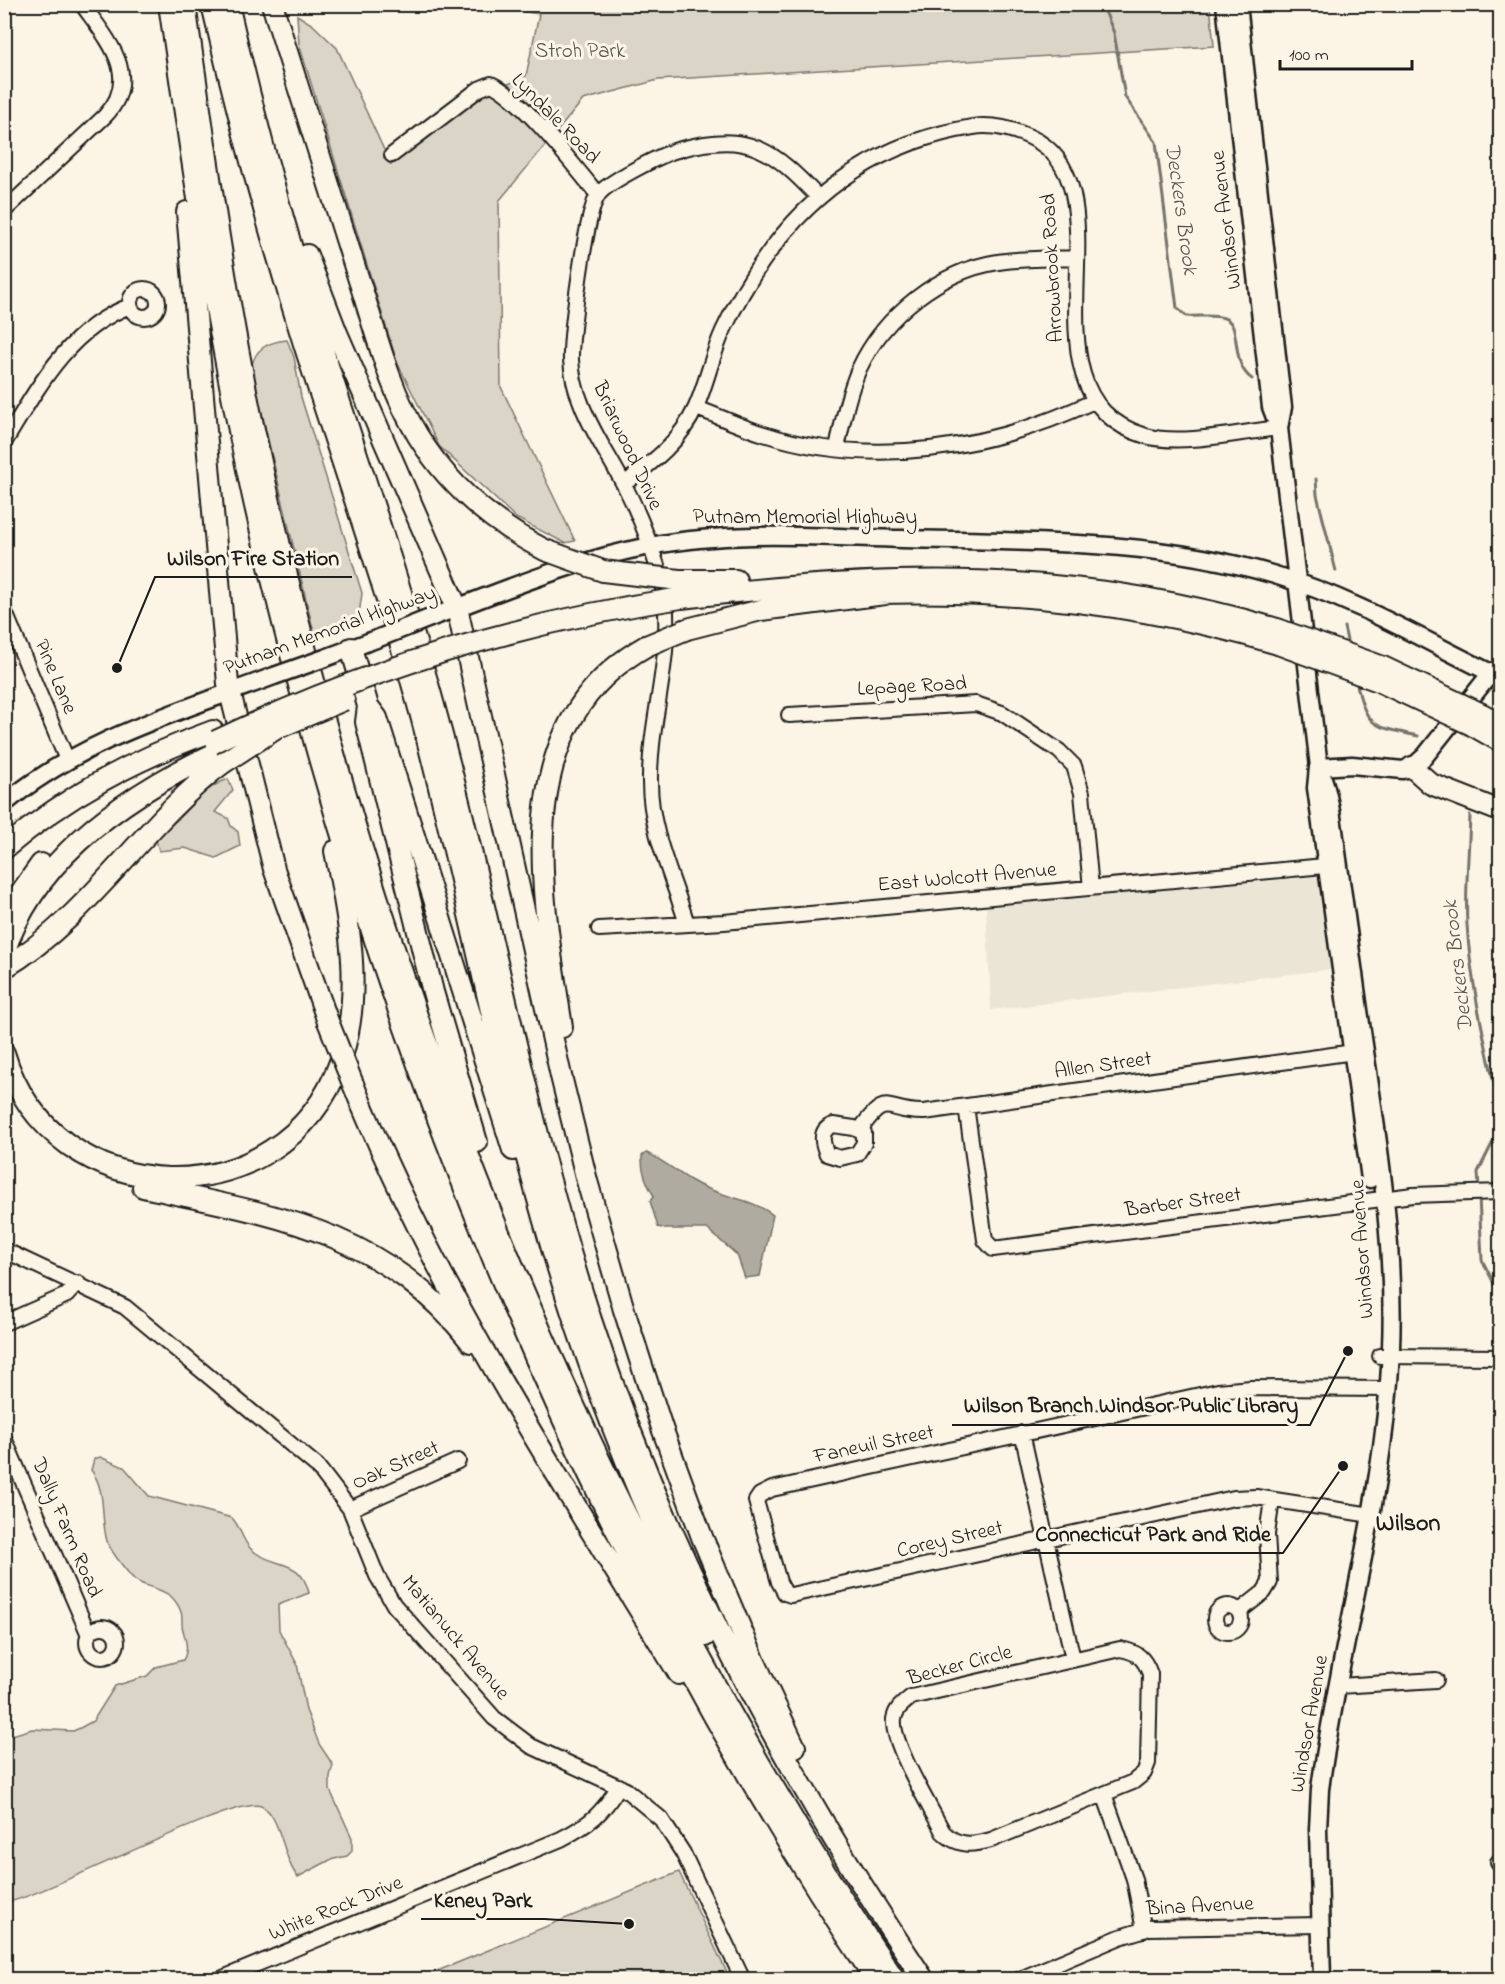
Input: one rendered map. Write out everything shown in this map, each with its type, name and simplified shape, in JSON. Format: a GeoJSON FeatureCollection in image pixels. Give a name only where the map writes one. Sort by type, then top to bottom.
{"type":"FeatureCollection","features":[{"type":"Feature","properties":{"kind":"highway"},"geometry":{"type":"LineString","coordinates":[[169,4],[213,295],[245,463],[269,567],[326,780],[386,972],[494,1258],[552,1390],[629,1552],[737,1753],[821,1894],[876,1980]]}},
{"type":"Feature","properties":{"kind":"highway"},"geometry":{"type":"LineString","coordinates":[[185,4],[217,226],[248,399],[282,553],[334,750],[382,911],[432,1057],[503,1238],[574,1402],[641,1541],[723,1697],[834,1886],[895,1980]]}},
{"type":"Feature","properties":{"kind":"highway"},"geometry":{"type":"LineString","coordinates":[[212,4],[281,268],[419,711],[528,1162],[573,1316],[636,1486],[715,1656],[813,1835],[905,1980]]}},
{"type":"Feature","properties":{"kind":"highway"},"geometry":{"type":"LineString","coordinates":[[228,4],[302,283],[395,571],[436,712],[542,1152],[592,1323],[643,1460],[699,1589],[763,1715],[838,1846],[924,1980]]}},
{"type":"Feature","properties":{"kind":"highway"},"geometry":{"type":"LineString","coordinates":[[272,4],[384,358],[410,423],[437,463],[472,501],[511,531],[545,550],[682,604],[782,599],[888,586]]}},
{"type":"Feature","properties":{"kind":"highway"},"geometry":{"type":"LineString","coordinates":[[188,138],[186,201],[230,693],[274,869],[327,1020],[353,1084],[431,1250],[515,1401],[708,1722],[737,1753]]}},
{"type":"Feature","properties":{"kind":"highway"},"geometry":{"type":"LineString","coordinates":[[262,139],[285,191],[329,314],[457,608],[564,1088],[637,1352],[691,1508],[741,1630],[815,1789],[838,1846]]}},
{"type":"Feature","properties":{"kind":"highway"},"geometry":{"type":"LineString","coordinates":[[4,916],[44,861],[89,816],[136,783],[280,719],[369,676],[479,641],[596,612],[888,586],[1088,602],[1277,636],[1376,680],[1477,720],[1500,724]]}},
{"type":"Feature","properties":{"kind":"highway"},"geometry":{"type":"LineString","coordinates":[[593,1197],[564,1040],[552,953],[543,864],[544,815],[552,764],[574,713],[602,678],[646,646],[682,604]]}},
{"type":"Feature","properties":{"kind":"highway"},"geometry":{"type":"LineString","coordinates":[[351,648],[368,706],[377,718],[528,1198],[555,1277],[573,1316]]}},
{"type":"Feature","properties":{"kind":"highway"},"geometry":{"type":"LineString","coordinates":[[368,706],[366,722],[457,1076],[496,1198],[574,1402]]}},
{"type":"Feature","properties":{"kind":"highway"},"geometry":{"type":"LineString","coordinates":[[6,949],[19,918],[36,892],[92,830],[147,789],[218,747],[280,719]]}},
{"type":"Feature","properties":{"kind":"highway"},"geometry":{"type":"LineString","coordinates":[[1477,720],[1500,741]]}},
{"type":"Feature","properties":{"kind":"highway"},"geometry":{"type":"LineString","coordinates":[[4,849],[53,810],[109,775],[159,751],[218,747]]}},
{"type":"Feature","properties":{"kind":"highway"},"geometry":{"type":"LineString","coordinates":[[4,968],[37,946],[62,924],[178,802],[218,747]]}},
{"type":"Feature","properties":{"kind":"highway"},"geometry":{"type":"LineString","coordinates":[[1412,767],[1431,784],[1500,811]]}},
{"type":"Feature","properties":{"kind":"highway"},"geometry":{"type":"LineString","coordinates":[[4,1053],[21,1092],[50,1129],[78,1151],[120,1171],[171,1179],[211,1175],[251,1161],[287,1137],[309,1115],[330,1085],[345,1048],[350,1017],[350,937],[329,818],[326,780]]}},
{"type":"Feature","properties":{"kind":"highway"},"geometry":{"type":"LineString","coordinates":[[4,1088],[20,1112],[43,1138],[65,1156],[92,1171],[126,1183],[296,1222],[347,1242],[375,1257],[403,1276],[437,1305],[470,1341],[515,1401]]}},
{"type":"Feature","properties":{"kind":"main road","name":"Windsor Avenue"},"geometry":{"type":"LineString","coordinates":[[1226,4],[1247,149],[1271,354],[1283,407],[1279,428],[1319,766],[1316,788],[1332,865],[1379,1201],[1379,1265],[1385,1356],[1383,1389],[1339,1686],[1324,1732]]}},
{"type":"Feature","properties":{"kind":"main road","name":"Windsor Avenue"},"geometry":{"type":"LineString","coordinates":[[1238,4],[1247,149]]}},
{"type":"Feature","properties":{"kind":"main road","name":"Putnam Memorial Highway"},"geometry":{"type":"LineString","coordinates":[[4,804],[67,760],[125,732],[574,565],[649,546],[743,537],[1098,545],[1197,557],[1296,582],[1379,615],[1497,670]]}},
{"type":"Feature","properties":{"kind":"main road"},"geometry":{"type":"LineString","coordinates":[[1319,766],[1352,765],[1399,770],[1412,767],[1425,756],[1497,670]]}},
{"type":"Feature","properties":{"kind":"main road","name":"Windsor Avenue"},"geometry":{"type":"LineString","coordinates":[[1310,1980],[1315,1925],[1318,1808],[1324,1732],[1366,1514]]}},
{"type":"Feature","properties":{"kind":"main road","name":"Windsor Avenue"},"geometry":{"type":"LineString","coordinates":[[1315,1925],[1322,1980]]}},
{"type":"Feature","properties":{"kind":"street"},"geometry":{"type":"LineString","coordinates":[[4,211],[105,116],[117,98],[121,82],[119,61],[82,4]]}},
{"type":"Feature","properties":{"kind":"street","name":"Lyndale Road"},"geometry":{"type":"LineString","coordinates":[[392,155],[478,89],[491,84],[524,112],[551,140],[598,195]]}},
{"type":"Feature","properties":{"kind":"street","name":"Arrowbrook Road"},"geometry":{"type":"LineString","coordinates":[[624,484],[659,458],[676,440],[696,408],[716,348],[750,276],[783,233],[819,198],[846,177],[907,143],[949,130],[980,126],[1000,127],[1034,139],[1050,151],[1071,184],[1075,208],[1078,350],[1082,376],[1094,401],[1126,428],[1147,436],[1169,440],[1279,428]]}},
{"type":"Feature","properties":{"kind":"street"},"geometry":{"type":"LineString","coordinates":[[598,195],[655,158],[699,144],[723,142],[742,143],[774,154],[819,198]]}},
{"type":"Feature","properties":{"kind":"street","name":"Briarwood Drive"},"geometry":{"type":"LineString","coordinates":[[598,195],[587,226],[571,360],[580,400],[624,484],[662,585],[666,615],[650,793],[654,823],[687,924]]}},
{"type":"Feature","properties":{"kind":"street"},"geometry":{"type":"LineString","coordinates":[[837,448],[847,401],[859,368],[876,340],[899,313],[925,292],[954,274],[997,262],[1076,258]]}},
{"type":"Feature","properties":{"kind":"street"},"geometry":{"type":"LineString","coordinates":[[4,443],[69,346],[106,315],[130,306]]}},
{"type":"Feature","properties":{"kind":"street"},"geometry":{"type":"LineString","coordinates":[[696,408],[765,435],[837,448],[915,450],[966,445],[1060,418],[1094,401]]}},
{"type":"Feature","properties":{"kind":"street","name":"Pine Lane"},"geometry":{"type":"LineString","coordinates":[[4,610],[67,760]]}},
{"type":"Feature","properties":{"kind":"street","name":"Lepage Road"},"geometry":{"type":"LineString","coordinates":[[789,715],[976,704],[1002,713],[1059,750],[1078,774],[1091,888]]}},
{"type":"Feature","properties":{"kind":"street","name":"East Wolcott Avenue"},"geometry":{"type":"LineString","coordinates":[[599,929],[687,924],[1332,865]]}},
{"type":"Feature","properties":{"kind":"street","name":"Allen Street"},"geometry":{"type":"LineString","coordinates":[[860,1130],[874,1110],[881,1106],[918,1112],[1358,1052]]}},
{"type":"Feature","properties":{"kind":"street","name":"Barber Street"},"geometry":{"type":"LineString","coordinates":[[966,1106],[985,1240],[989,1247],[997,1250],[1243,1215],[1434,1193],[1500,1192]]}},
{"type":"Feature","properties":{"kind":"street","name":"Matianuck Avenue"},"geometry":{"type":"LineString","coordinates":[[4,1250],[78,1283],[134,1314],[317,1466],[350,1509],[377,1576],[394,1605],[494,1718],[531,1746],[619,1786],[647,1805],[672,1835],[743,1980]]}},
{"type":"Feature","properties":{"kind":"street"},"geometry":{"type":"LineString","coordinates":[[4,1323],[67,1295],[78,1283]]}},
{"type":"Feature","properties":{"kind":"street"},"geometry":{"type":"LineString","coordinates":[[1385,1356],[1500,1357]]}},
{"type":"Feature","properties":{"kind":"street","name":"Faneuil Street"},"geometry":{"type":"LineString","coordinates":[[785,1593],[779,1582],[756,1508],[759,1495],[772,1489],[1226,1390],[1383,1389]]}},
{"type":"Feature","properties":{"kind":"street"},"geometry":{"type":"LineString","coordinates":[[1022,1433],[1073,1659]]}},
{"type":"Feature","properties":{"kind":"street","name":"Dally Farm Road"},"geometry":{"type":"LineString","coordinates":[[4,1438],[89,1635]]}},
{"type":"Feature","properties":{"kind":"street","name":"Oak Street"},"geometry":{"type":"LineString","coordinates":[[350,1509],[458,1461]]}},
{"type":"Feature","properties":{"kind":"street","name":"Corey Street"},"geometry":{"type":"LineString","coordinates":[[785,1593],[797,1595],[1234,1498],[1272,1500],[1366,1514]]}},
{"type":"Feature","properties":{"kind":"street"},"geometry":{"type":"LineString","coordinates":[[1240,1611],[1264,1592],[1270,1582],[1267,1534],[1272,1500]]}},
{"type":"Feature","properties":{"kind":"street","name":"Becker Circle"},"geometry":{"type":"LineString","coordinates":[[1120,1649],[1137,1652],[1150,1674],[1148,1763],[1144,1773],[1133,1782],[1104,1794],[991,1840],[970,1846],[951,1840],[943,1832],[900,1746],[894,1720],[898,1707],[911,1697],[1073,1659],[1120,1649]]}},
{"type":"Feature","properties":{"kind":"street"},"geometry":{"type":"LineString","coordinates":[[1339,1686],[1436,1680]]}},
{"type":"Feature","properties":{"kind":"street","name":"White Rock Drive"},"geometry":{"type":"LineString","coordinates":[[218,1980],[561,1839],[590,1824],[619,1786]]}},
{"type":"Feature","properties":{"kind":"street"},"geometry":{"type":"LineString","coordinates":[[1104,1794],[1134,1879],[1144,1930]]}},
{"type":"Feature","properties":{"kind":"street","name":"Bina Avenue"},"geometry":{"type":"LineString","coordinates":[[1018,1980],[1144,1930],[1166,1927],[1315,1925]]}},
{"type":"Feature","properties":{"kind":"shaded area"},"geometry":{"type":"Polygon","coordinates":[[[1320,876],[1333,969],[991,1010],[986,907],[1320,876]]]}},
{"type":"Feature","properties":{"kind":"shaded area"},"geometry":{"type":"Polygon","coordinates":[[[646,1153],[712,1191],[754,1204],[773,1215],[760,1276],[745,1278],[737,1255],[707,1229],[658,1227],[650,1201],[654,1196],[646,1182],[642,1167],[642,1156],[646,1153]]]}},
{"type":"Feature","properties":{"kind":"green space","name":"Stroh Park"},"geometry":{"type":"Polygon","coordinates":[[[484,5],[1210,5],[1214,46],[658,80],[583,100],[499,201],[501,387],[575,541],[565,543],[516,518],[439,446],[397,362],[299,44],[297,15],[313,25],[337,48],[391,165],[482,96],[526,76],[539,14],[484,5]]]}},
{"type":"Feature","properties":{"kind":"green space"},"geometry":{"type":"Polygon","coordinates":[[[287,340],[294,357],[301,397],[362,593],[358,622],[315,637],[251,368],[256,355],[263,347],[287,340]]]}},
{"type":"Feature","properties":{"kind":"green space"},"geometry":{"type":"Polygon","coordinates":[[[228,779],[233,790],[215,812],[228,818],[231,826],[238,832],[240,846],[216,858],[185,848],[159,851],[156,840],[161,834],[206,792],[228,779]]]}},
{"type":"Feature","properties":{"kind":"green space"},"geometry":{"type":"Polygon","coordinates":[[[100,1457],[124,1467],[149,1496],[232,1518],[252,1550],[260,1556],[293,1569],[305,1582],[309,1593],[278,1605],[279,1630],[297,1664],[306,1710],[319,1744],[333,1765],[330,1790],[352,1838],[352,1851],[347,1856],[330,1860],[298,1877],[293,1870],[278,1828],[268,1811],[261,1806],[245,1807],[181,1829],[28,1896],[5,1903],[5,1737],[32,1729],[73,1731],[80,1728],[93,1721],[115,1686],[147,1676],[156,1667],[183,1660],[186,1653],[182,1614],[176,1603],[171,1596],[142,1584],[130,1575],[107,1541],[101,1495],[91,1470],[94,1459],[100,1457]]]}},
{"type":"Feature","properties":{"kind":"green space"},"geometry":{"type":"Polygon","coordinates":[[[679,1872],[730,1979],[418,1979],[679,1872]]]}},
{"type":"Feature","properties":{"kind":"waterway","name":"Deckers Brook"},"geometry":{"type":"LineString","coordinates":[[1102,4],[1114,33],[1125,97],[1156,142],[1177,308],[1186,316],[1215,316],[1230,322],[1241,364],[1252,379]]}},
{"type":"Feature","properties":{"kind":"waterway","name":"Deckers Brook"},"geometry":{"type":"LineString","coordinates":[[1316,479],[1317,495],[1336,571]]}},
{"type":"Feature","properties":{"kind":"waterway","name":"Deckers Brook"},"geometry":{"type":"LineString","coordinates":[[1344,627],[1348,645]]}},
{"type":"Feature","properties":{"kind":"waterway","name":"Deckers Brook"},"geometry":{"type":"LineString","coordinates":[[1356,681],[1364,708],[1374,723],[1391,730],[1418,736]]}},
{"type":"Feature","properties":{"kind":"waterway","name":"Deckers Brook"},"geometry":{"type":"LineString","coordinates":[[1470,815],[1466,897],[1469,949],[1480,1019],[1500,1111]]}},
{"type":"Feature","properties":{"kind":"waterway","name":"Deckers Brook"},"geometry":{"type":"LineString","coordinates":[[1479,1189],[1478,1172],[1500,1128]]}},
{"type":"Feature","properties":{"kind":"waterway","name":"Deckers Brook"},"geometry":{"type":"LineString","coordinates":[[1479,1196],[1482,1260],[1500,1295]]}},
{"type":"Feature","properties":{"kind":"place","name":"Wilson Fire Station"},"geometry":{"type":"Point","coordinates":[117,668]}},
{"type":"Feature","properties":{"kind":"place","name":"Wilson Branch Windsor Public Library"},"geometry":{"type":"Point","coordinates":[1348,1351]}},
{"type":"Feature","properties":{"kind":"place","name":"Connecticut Park and Ride"},"geometry":{"type":"Point","coordinates":[1343,1466]}},
{"type":"Feature","properties":{"kind":"place","name":"Keney Park"},"geometry":{"type":"Point","coordinates":[629,1924]}},
{"type":"Feature","properties":{"kind":"district","name":"Wilson"},"geometry":{"type":"Point","coordinates":[1408,1524]}}]}
